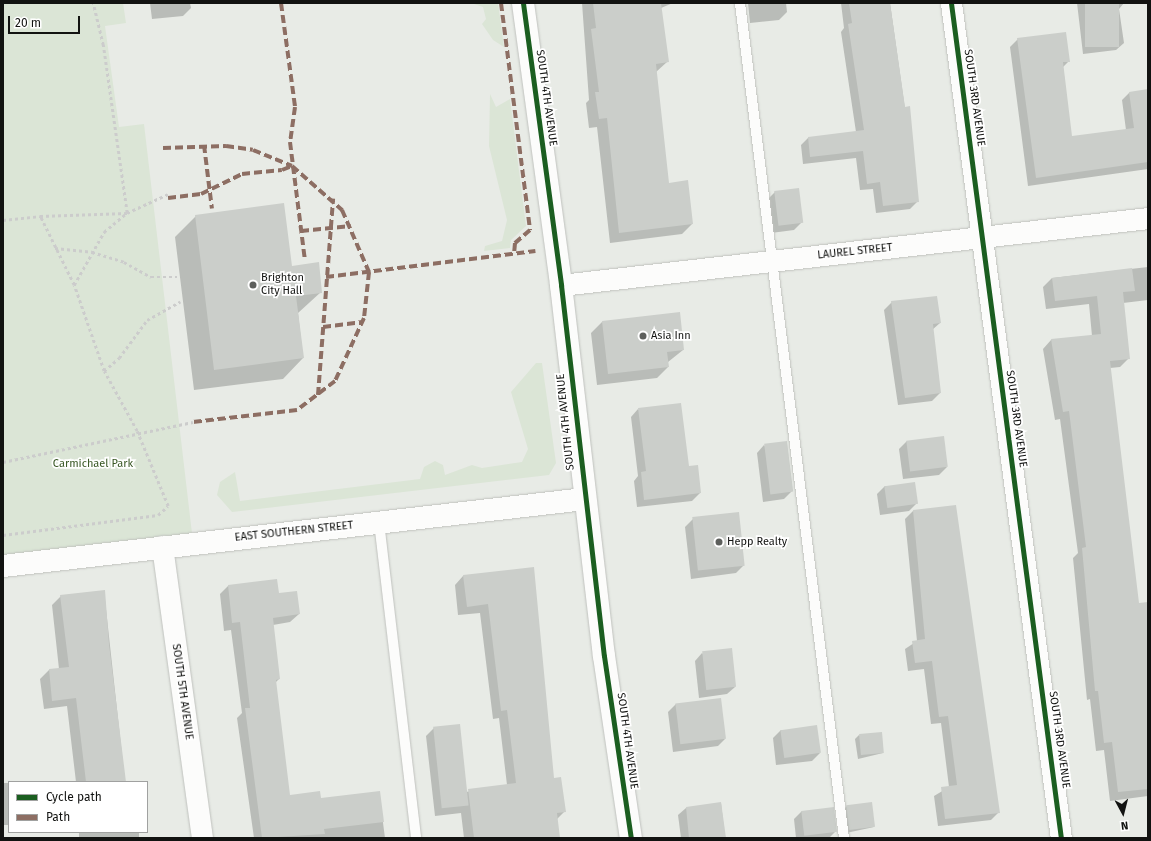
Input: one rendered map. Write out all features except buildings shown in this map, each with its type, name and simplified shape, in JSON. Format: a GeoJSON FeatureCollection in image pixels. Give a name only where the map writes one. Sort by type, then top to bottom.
{"type":"FeatureCollection","features":[{"type":"Feature","properties":{"kind":"main road","name":"SOUTH 4TH AVENUE"},"geometry":{"type":"LineString","coordinates":[[524,3],[561,285],[585,499],[631,838]]}},
{"type":"Feature","properties":{"kind":"main road","name":"EAST SOUTHERN STREET"},"geometry":{"type":"LineString","coordinates":[[3,566],[162,546],[585,499]]}},
{"type":"Feature","properties":{"kind":"street","name":"SOUTH 3RD AVENUE"},"geometry":{"type":"LineString","coordinates":[[951,3],[1062,838]]}},
{"type":"Feature","properties":{"kind":"street","name":"LAUREL STREET"},"geometry":{"type":"LineString","coordinates":[[561,285],[1148,218]]}},
{"type":"Feature","properties":{"kind":"street","name":"SOUTH 5TH AVENUE"},"geometry":{"type":"LineString","coordinates":[[162,546],[202,838]]}},
{"type":"Feature","properties":{"kind":"lane"},"geometry":{"type":"LineString","coordinates":[[740,3],[844,838]]}},
{"type":"Feature","properties":{"kind":"lane"},"geometry":{"type":"LineString","coordinates":[[379,522],[416,838]]}},
{"type":"Feature","properties":{"kind":"path"},"geometry":{"type":"LineString","coordinates":[[93,3],[103,45],[127,213]]}},
{"type":"Feature","properties":{"kind":"path"},"geometry":{"type":"LineString","coordinates":[[74,285],[104,232],[127,213],[168,194]]}},
{"type":"Feature","properties":{"kind":"path"},"geometry":{"type":"LineString","coordinates":[[3,220],[40,216],[127,213]]}},
{"type":"Feature","properties":{"kind":"path"},"geometry":{"type":"LineString","coordinates":[[3,535],[158,515],[168,506],[137,431],[104,371],[74,285],[40,216]]}},
{"type":"Feature","properties":{"kind":"path"},"geometry":{"type":"LineString","coordinates":[[55,248],[92,252],[124,262],[151,277],[177,277]]}},
{"type":"Feature","properties":{"kind":"path"},"geometry":{"type":"LineString","coordinates":[[104,371],[120,358],[147,320],[180,302]]}},
{"type":"Feature","properties":{"kind":"path"},"geometry":{"type":"LineString","coordinates":[[3,462],[137,431],[193,422]]}},
{"type":"Feature","properties":{"kind":"green space","name":"Carmichael Park"},"geometry":{"type":"Polygon","coordinates":[[[3,3],[123,3],[126,23],[105,26],[119,127],[144,124],[193,542],[3,565],[3,3]]]}},
{"type":"Feature","properties":{"kind":"green space"},"geometry":{"type":"Polygon","coordinates":[[[471,3],[498,3],[504,47],[493,40],[482,24],[486,19],[483,7],[471,3]]]}},
{"type":"Feature","properties":{"kind":"green space"},"geometry":{"type":"Polygon","coordinates":[[[490,94],[496,107],[510,99],[526,226],[511,240],[510,248],[484,251],[485,246],[502,241],[507,220],[489,146],[490,94]]]}},
{"type":"Feature","properties":{"kind":"green space"},"geometry":{"type":"Polygon","coordinates":[[[536,363],[542,363],[556,463],[549,475],[232,512],[217,495],[220,482],[235,472],[240,501],[420,479],[424,467],[435,461],[443,465],[445,475],[472,465],[482,468],[522,462],[528,449],[511,392],[536,363]]]}},
{"type":"Feature","properties":{"kind":"marked path"},"geometry":{"type":"LineString","coordinates":[[281,3],[295,107],[290,142],[305,260]]}},
{"type":"Feature","properties":{"kind":"marked path"},"geometry":{"type":"LineString","coordinates":[[501,3],[530,230],[515,243],[514,254]]}},
{"type":"Feature","properties":{"kind":"marked path"},"geometry":{"type":"LineString","coordinates":[[204,145],[212,209]]}},
{"type":"Feature","properties":{"kind":"marked path"},"geometry":{"type":"LineString","coordinates":[[163,148],[226,146],[253,150],[292,166],[342,210],[369,272],[364,318],[335,381],[297,410],[193,422]]}},
{"type":"Feature","properties":{"kind":"marked path"},"geometry":{"type":"LineString","coordinates":[[168,198],[201,194],[242,174],[282,170],[292,166]]}},
{"type":"Feature","properties":{"kind":"marked path"},"geometry":{"type":"LineString","coordinates":[[318,395],[333,199]]}},
{"type":"Feature","properties":{"kind":"marked path"},"geometry":{"type":"LineString","coordinates":[[301,231],[351,226]]}},
{"type":"Feature","properties":{"kind":"marked path"},"geometry":{"type":"LineString","coordinates":[[326,277],[535,251]]}},
{"type":"Feature","properties":{"kind":"marked path"},"geometry":{"type":"LineString","coordinates":[[323,327],[363,322]]}},
{"type":"Feature","properties":{"kind":"cycle path"},"geometry":{"type":"LineString","coordinates":[[523,3],[561,285],[604,656],[631,838]]}},
{"type":"Feature","properties":{"kind":"cycle path"},"geometry":{"type":"LineString","coordinates":[[951,3],[1061,838]]}},
{"type":"Feature","properties":{"kind":"place","name":"Brighton City Hall"},"geometry":{"type":"Point","coordinates":[253,285]}},
{"type":"Feature","properties":{"kind":"place","name":"Asia Inn"},"geometry":{"type":"Point","coordinates":[643,336]}},
{"type":"Feature","properties":{"kind":"place","name":"Hepp Realty"},"geometry":{"type":"Point","coordinates":[719,542]}}]}
